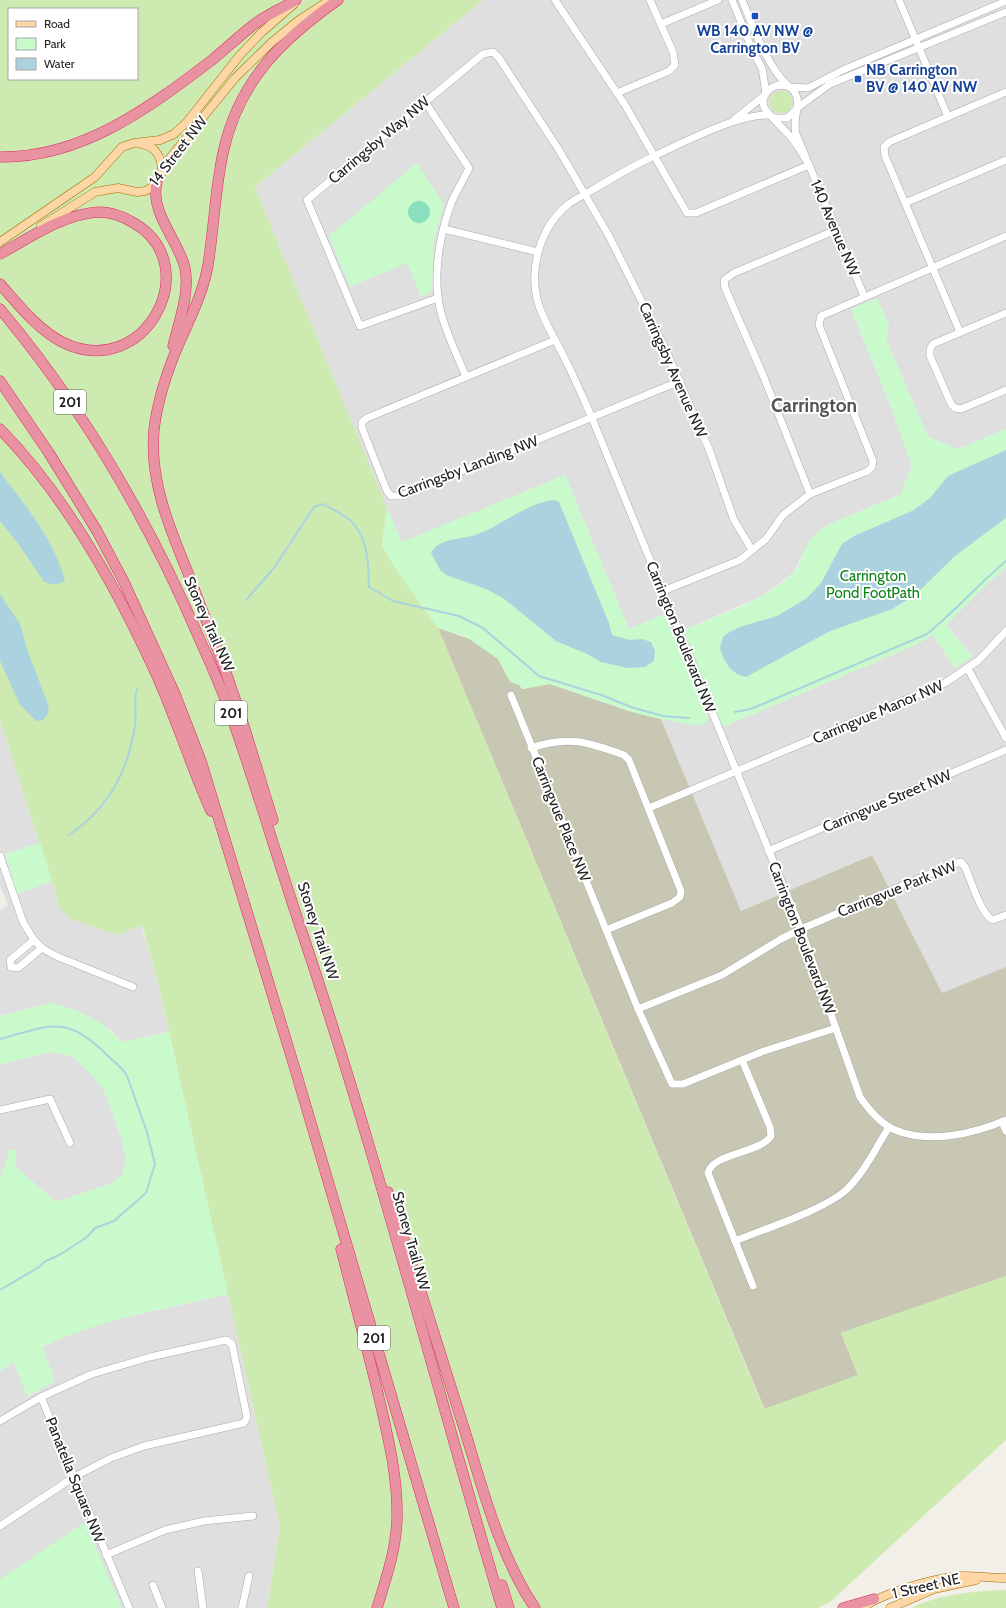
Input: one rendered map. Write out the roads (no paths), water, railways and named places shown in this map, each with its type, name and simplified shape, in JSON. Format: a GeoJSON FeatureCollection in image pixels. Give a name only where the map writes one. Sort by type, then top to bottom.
{"type":"FeatureCollection","features":[{"type":"Feature","properties":{"kind":"highway"},"geometry":{"type":"LineString","coordinates":[[0,156],[33,155],[59,150],[86,140],[138,114],[212,60],[257,23],[296,0]]}},
{"type":"Feature","properties":{"kind":"highway"},"geometry":{"type":"LineString","coordinates":[[166,375],[207,273],[222,155],[231,122],[239,103],[250,83],[274,53],[296,32],[338,0]]}},
{"type":"Feature","properties":{"kind":"highway"},"geometry":{"type":"LineString","coordinates":[[157,182],[155,194],[157,205],[179,250],[186,276],[185,294],[166,375],[159,398],[154,433],[154,461],[161,499],[226,672],[294,891],[303,936]]}},
{"type":"Feature","properties":{"kind":"highway"},"geometry":{"type":"LineString","coordinates":[[0,254],[59,222],[78,215],[101,212],[115,215],[140,227],[158,248],[164,261],[166,273],[162,300],[150,324],[141,334],[132,340],[119,347],[108,349],[92,350],[62,342],[49,334],[34,320],[0,284]]}},
{"type":"Feature","properties":{"kind":"highway","name":"Stoney Trail NW"},"geometry":{"type":"LineString","coordinates":[[0,309],[32,347],[98,444],[132,501],[179,591],[231,715],[348,1074],[502,1608]]}},
{"type":"Feature","properties":{"kind":"highway","name":"201"},"geometry":{"type":"LineString","coordinates":[[0,381],[28,420],[96,531],[124,582],[153,642],[201,761],[295,1069],[454,1608]]}},
{"type":"Feature","properties":{"kind":"highway"},"geometry":{"type":"LineString","coordinates":[[0,389],[28,420]]}},
{"type":"Feature","properties":{"kind":"highway"},"geometry":{"type":"LineString","coordinates":[[0,429],[15,444],[56,498],[92,551],[124,609],[157,676],[210,808],[226,843]]}},
{"type":"Feature","properties":{"kind":"highway"},"geometry":{"type":"LineString","coordinates":[[295,1069],[374,1380],[396,1483],[397,1520],[395,1543],[389,1574],[377,1608]]}},
{"type":"Feature","properties":{"kind":"highway"},"geometry":{"type":"LineString","coordinates":[[348,1074],[411,1258],[492,1516],[518,1580],[535,1608]]}},
{"type":"Feature","properties":{"kind":"highway"},"geometry":{"type":"LineString","coordinates":[[475,1518],[500,1580],[509,1608]]}},
{"type":"Feature","properties":{"kind":"highway"},"geometry":{"type":"LineString","coordinates":[[843,1608],[874,1599]]}},
{"type":"Feature","properties":{"kind":"main road","name":"14 Street NW"},"geometry":{"type":"LineString","coordinates":[[0,242],[95,177],[122,147],[134,143],[160,140],[174,134],[181,128],[253,41],[299,0]]}},
{"type":"Feature","properties":{"kind":"main road","name":"14 Street NW"},"geometry":{"type":"LineString","coordinates":[[0,254],[95,192],[118,188],[137,192],[145,191],[157,182],[169,159],[235,78],[272,42],[299,20],[330,0]]}},
{"type":"Feature","properties":{"kind":"main road"},"geometry":{"type":"LineString","coordinates":[[134,143],[149,146],[154,149],[160,159],[162,172]]}},
{"type":"Feature","properties":{"kind":"main road","name":"1 Street NE"},"geometry":{"type":"LineString","coordinates":[[862,1608],[874,1599],[923,1584],[962,1576],[1006,1578]]}},
{"type":"Feature","properties":{"kind":"main road","name":"1 Street NE"},"geometry":{"type":"LineString","coordinates":[[890,1608],[934,1589],[992,1578]]}},
{"type":"Feature","properties":{"kind":"street"},"geometry":{"type":"LineString","coordinates":[[555,0],[617,93],[655,156],[685,211],[691,214],[807,163]]}},
{"type":"Feature","properties":{"kind":"street"},"geometry":{"type":"LineString","coordinates":[[617,93],[669,71],[675,65],[673,52],[650,0]]}},
{"type":"Feature","properties":{"kind":"street"},"geometry":{"type":"LineString","coordinates":[[661,24],[718,0]]}},
{"type":"Feature","properties":{"kind":"street","name":"140 Avenue NW"},"geometry":{"type":"LineString","coordinates":[[732,0],[764,73],[765,94],[763,104],[771,116],[796,143],[807,163]]}},
{"type":"Feature","properties":{"kind":"street","name":"140 Avenue NW"},"geometry":{"type":"LineString","coordinates":[[742,0],[768,59],[777,74],[797,96],[794,126],[807,163],[864,296]]}},
{"type":"Feature","properties":{"kind":"street"},"geometry":{"type":"LineString","coordinates":[[899,0],[948,117]]}},
{"type":"Feature","properties":{"kind":"street"},"geometry":{"type":"LineString","coordinates":[[765,94],[774,86],[782,85],[808,88],[843,70],[1006,1]]}},
{"type":"Feature","properties":{"kind":"street"},"geometry":{"type":"LineString","coordinates":[[771,116],[787,118],[797,108],[830,84],[1006,12]]}},
{"type":"Feature","properties":{"kind":"street","name":"Carringsby Way NW"},"geometry":{"type":"LineString","coordinates":[[438,298],[360,326],[307,200],[483,54],[493,52],[499,58],[586,194]]}},
{"type":"Feature","properties":{"kind":"street"},"geometry":{"type":"LineString","coordinates":[[960,332],[885,156],[884,147],[889,142],[1006,92]]}},
{"type":"Feature","properties":{"kind":"street","name":"Carrington Boulevard NW"},"geometry":{"type":"LineString","coordinates":[[732,121],[765,94]]}},
{"type":"Feature","properties":{"kind":"street"},"geometry":{"type":"LineString","coordinates":[[425,102],[469,168],[453,200],[444,229],[438,265],[438,298],[450,338],[466,377]]}},
{"type":"Feature","properties":{"kind":"street","name":"Carrington Boulevard NW"},"geometry":{"type":"LineString","coordinates":[[771,116],[753,115],[732,121],[655,156],[567,206],[557,216],[546,232],[538,252],[535,274],[536,293],[542,314],[592,418],[801,929],[860,1097],[875,1116],[889,1127],[910,1134],[936,1136],[972,1131],[1004,1121]]}},
{"type":"Feature","properties":{"kind":"street"},"geometry":{"type":"LineString","coordinates":[[905,203],[1006,160]]}},
{"type":"Feature","properties":{"kind":"street","name":"Carringsby Avenue NW"},"geometry":{"type":"LineString","coordinates":[[586,194],[646,307],[709,449],[734,520],[752,550]]}},
{"type":"Feature","properties":{"kind":"street"},"geometry":{"type":"LineString","coordinates":[[444,229],[538,252]]}},
{"type":"Feature","properties":{"kind":"street"},"geometry":{"type":"LineString","coordinates":[[810,494],[763,375],[725,288],[724,280],[734,273],[836,230]]}},
{"type":"Feature","properties":{"kind":"street"},"geometry":{"type":"LineString","coordinates":[[663,592],[740,560],[766,539],[783,515],[810,494],[868,471],[872,467],[873,461],[818,320],[821,316],[864,296],[1006,236]]}},
{"type":"Feature","properties":{"kind":"street"},"geometry":{"type":"LineString","coordinates":[[1006,313],[933,344],[930,349],[930,356],[951,404],[955,408],[961,409],[1006,390]]}},
{"type":"Feature","properties":{"kind":"street","name":"Carringsby Landing NW"},"geometry":{"type":"LineString","coordinates":[[555,340],[367,418],[362,422],[362,428],[387,491],[391,496],[401,496],[592,418]]}},
{"type":"Feature","properties":{"kind":"street"},"geometry":{"type":"LineString","coordinates":[[592,418],[680,381]]}},
{"type":"Feature","properties":{"kind":"street","name":"Carringvue Manor NW"},"geometry":{"type":"LineString","coordinates":[[649,808],[924,694],[968,669],[990,650],[1006,631]]}},
{"type":"Feature","properties":{"kind":"street"},"geometry":{"type":"LineString","coordinates":[[968,669],[1006,738]]}},
{"type":"Feature","properties":{"kind":"street"},"geometry":{"type":"LineString","coordinates":[[511,695],[531,748]]}},
{"type":"Feature","properties":{"kind":"street","name":"Carringvue Place NW"},"geometry":{"type":"LineString","coordinates":[[606,930],[670,904],[680,897],[680,885],[649,808],[629,760],[624,755],[594,744],[574,740],[558,740],[531,748],[638,1009],[669,1080],[674,1085],[683,1084],[742,1060],[836,1028]]}},
{"type":"Feature","properties":{"kind":"street","name":"Carringvue Street NW"},"geometry":{"type":"LineString","coordinates":[[768,851],[1006,750]]}},
{"type":"Feature","properties":{"kind":"street"},"geometry":{"type":"LineString","coordinates":[[0,856],[17,908],[34,940],[42,948],[52,955],[133,987]]}},
{"type":"Feature","properties":{"kind":"street","name":"Carringvue Park NW"},"geometry":{"type":"LineString","coordinates":[[801,929],[961,862],[965,867],[984,912],[989,918],[993,920],[1006,915]]}},
{"type":"Feature","properties":{"kind":"street"},"geometry":{"type":"LineString","coordinates":[[638,1009],[722,975],[780,939],[801,929]]}},
{"type":"Feature","properties":{"kind":"street"},"geometry":{"type":"LineString","coordinates":[[34,940],[10,960],[11,967],[18,968],[42,948]]}},
{"type":"Feature","properties":{"kind":"street"},"geometry":{"type":"LineString","coordinates":[[742,1060],[772,1134],[770,1139],[763,1143],[714,1163],[709,1168],[709,1179],[754,1286]]}},
{"type":"Feature","properties":{"kind":"street"},"geometry":{"type":"LineString","coordinates":[[0,1110],[50,1099],[70,1143]]}},
{"type":"Feature","properties":{"kind":"street"},"geometry":{"type":"LineString","coordinates":[[1004,1121],[1006,1131]]}},
{"type":"Feature","properties":{"kind":"street"},"geometry":{"type":"LineString","coordinates":[[735,1241],[818,1207],[838,1196],[849,1187],[861,1172],[889,1127]]}},
{"type":"Feature","properties":{"kind":"street"},"geometry":{"type":"LineString","coordinates":[[0,1526],[74,1477],[111,1458],[144,1446],[244,1423],[248,1418],[232,1344],[226,1340],[150,1357],[92,1374],[41,1396]]}},
{"type":"Feature","properties":{"kind":"street","name":"Panatella Square NW"},"geometry":{"type":"LineString","coordinates":[[0,1421],[41,1396],[129,1608]]}},
{"type":"Feature","properties":{"kind":"street"},"geometry":{"type":"LineString","coordinates":[[106,1555],[165,1530],[204,1521],[252,1516]]}},
{"type":"Feature","properties":{"kind":"street"},"geometry":{"type":"LineString","coordinates":[[198,1571],[203,1608]]}},
{"type":"Feature","properties":{"kind":"street"},"geometry":{"type":"LineString","coordinates":[[242,1608],[249,1576]]}},
{"type":"Feature","properties":{"kind":"street"},"geometry":{"type":"LineString","coordinates":[[153,1585],[162,1608]]}},
{"type":"Feature","properties":{"kind":"water"},"geometry":{"type":"Polygon","coordinates":[[[1006,450],[1006,518],[955,556],[916,594],[892,609],[828,632],[746,677],[736,673],[729,667],[720,648],[723,637],[726,634],[740,627],[777,616],[807,598],[821,583],[842,544],[854,536],[914,510],[930,498],[948,476],[1006,450]]]}},
{"type":"Feature","properties":{"kind":"water"},"geometry":{"type":"Polygon","coordinates":[[[0,472],[29,510],[46,537],[54,551],[65,581],[55,584],[44,582],[19,545],[0,521],[0,472]]]}},
{"type":"Feature","properties":{"kind":"water"},"geometry":{"type":"Polygon","coordinates":[[[554,500],[559,502],[609,623],[612,635],[630,640],[642,639],[651,642],[655,651],[654,661],[645,667],[627,668],[601,662],[587,654],[556,641],[503,598],[486,589],[446,575],[440,570],[431,553],[440,544],[478,534],[525,509],[554,500]]]}},
{"type":"Feature","properties":{"kind":"water"},"geometry":{"type":"Polygon","coordinates":[[[0,594],[20,624],[28,652],[49,707],[47,715],[43,720],[36,721],[20,705],[0,661],[0,594]]]}},
{"type":"Feature","properties":{"kind":"waterway"},"geometry":{"type":"LineString","coordinates":[[246,600],[274,568],[314,507],[323,504],[350,520],[361,535],[368,560],[369,587],[393,601],[459,616],[483,628],[539,676],[601,695],[634,708],[663,716],[689,718]]}},
{"type":"Feature","properties":{"kind":"waterway"},"geometry":{"type":"LineString","coordinates":[[735,712],[751,709],[927,634],[1006,561]]}},
{"type":"Feature","properties":{"kind":"waterway"},"geometry":{"type":"LineString","coordinates":[[69,835],[95,813],[114,788],[121,774],[132,743],[136,717],[135,698],[137,689]]}},
{"type":"Feature","properties":{"kind":"waterway"},"geometry":{"type":"LineString","coordinates":[[0,1039],[46,1027],[58,1026],[69,1028],[94,1043],[121,1068],[127,1076],[147,1132],[155,1164],[146,1193],[114,1221],[95,1228],[87,1237],[61,1254],[44,1262],[39,1267],[0,1290]]}},
{"type":"Feature","properties":{"kind":"place","name":"WB 140 AV NW @ Carrington BV"},"geometry":{"type":"Point","coordinates":[755,16]}},
{"type":"Feature","properties":{"kind":"place","name":"NB Carrington BV @ 140 AV NW"},"geometry":{"type":"Point","coordinates":[858,79]}},
{"type":"Feature","properties":{"kind":"district","name":"Carrington"},"geometry":{"type":"Point","coordinates":[814,405]}},
{"type":"Feature","properties":{"kind":"park label","name":"Carrington Pond FootPath"},"geometry":{"type":"Point","coordinates":[873,584]}}]}
